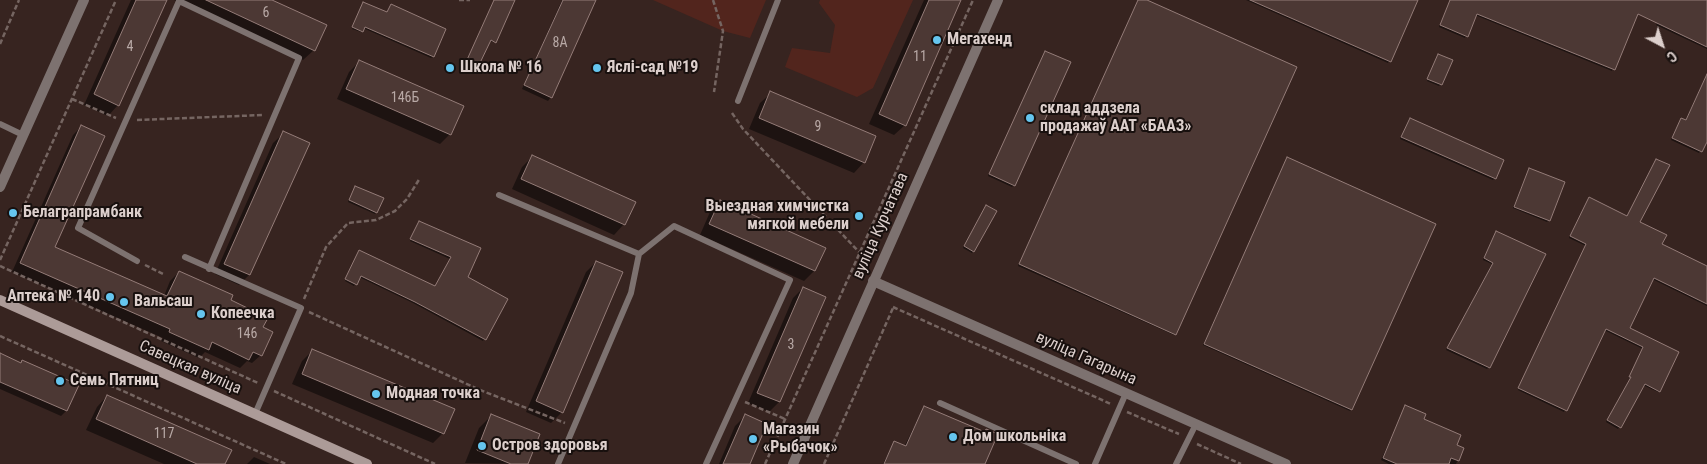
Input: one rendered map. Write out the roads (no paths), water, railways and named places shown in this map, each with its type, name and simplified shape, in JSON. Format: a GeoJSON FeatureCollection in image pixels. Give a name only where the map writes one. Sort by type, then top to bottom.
{"type":"FeatureCollection","features":[{"type":"Feature","properties":{"kind":"main road","name":"Савецкая вуліца"},"geometry":{"type":"LineString","coordinates":[[0,300],[367,464]]}},
{"type":"Feature","properties":{"kind":"street"},"geometry":{"type":"LineString","coordinates":[[0,187],[84,0]]}},
{"type":"Feature","properties":{"kind":"street","name":"вуліца Курчатава"},"geometry":{"type":"LineString","coordinates":[[793,464],[998,0]]}},
{"type":"Feature","properties":{"kind":"street","name":"вуліца Гагарына"},"geometry":{"type":"LineString","coordinates":[[873,281],[1286,464]]}},
{"type":"Feature","properties":{"kind":"lane"},"geometry":{"type":"LineString","coordinates":[[738,101],[778,0]]}},
{"type":"Feature","properties":{"kind":"lane"},"geometry":{"type":"LineString","coordinates":[[137,261],[78,228],[179,1],[299,58],[209,269]]}},
{"type":"Feature","properties":{"kind":"lane"},"geometry":{"type":"LineString","coordinates":[[0,124],[23,135]]}},
{"type":"Feature","properties":{"kind":"lane"},"geometry":{"type":"LineString","coordinates":[[498,195],[639,254]]}},
{"type":"Feature","properties":{"kind":"lane"},"geometry":{"type":"LineString","coordinates":[[558,464],[631,293],[639,254],[674,226],[790,280],[706,464]]}},
{"type":"Feature","properties":{"kind":"lane"},"geometry":{"type":"LineString","coordinates":[[185,257],[301,308],[255,414]]}},
{"type":"Feature","properties":{"kind":"lane"},"geometry":{"type":"LineString","coordinates":[[1094,464],[1126,393]]}},
{"type":"Feature","properties":{"kind":"lane"},"geometry":{"type":"LineString","coordinates":[[940,403],[1076,464]]}},
{"type":"Feature","properties":{"kind":"lane"},"geometry":{"type":"LineString","coordinates":[[1176,464],[1196,424]]}},
{"type":"Feature","properties":{"kind":"place","name":"Мегахенд"},"geometry":{"type":"Point","coordinates":[937,40]}},
{"type":"Feature","properties":{"kind":"place","name":"Школа № 16"},"geometry":{"type":"Point","coordinates":[450,68]}},
{"type":"Feature","properties":{"kind":"place","name":"Яслі-сад №19"},"geometry":{"type":"Point","coordinates":[597,68]}},
{"type":"Feature","properties":{"kind":"place","name":"склад аддзела продажаў ААТ «БААЗ»"},"geometry":{"type":"Point","coordinates":[1030,118]}},
{"type":"Feature","properties":{"kind":"place","name":"Белаграпрамбанк"},"geometry":{"type":"Point","coordinates":[13,213]}},
{"type":"Feature","properties":{"kind":"place","name":"Выездная химчистка мягкой мебели"},"geometry":{"type":"Point","coordinates":[859,216]}},
{"type":"Feature","properties":{"kind":"place","name":"Аптека № 140"},"geometry":{"type":"Point","coordinates":[110,297]}},
{"type":"Feature","properties":{"kind":"place","name":"Вальсаш"},"geometry":{"type":"Point","coordinates":[124,302]}},
{"type":"Feature","properties":{"kind":"place","name":"Копеечка"},"geometry":{"type":"Point","coordinates":[201,314]}},
{"type":"Feature","properties":{"kind":"place","name":"Семь Пятниц"},"geometry":{"type":"Point","coordinates":[60,381]}},
{"type":"Feature","properties":{"kind":"place","name":"Модная точка"},"geometry":{"type":"Point","coordinates":[376,394]}},
{"type":"Feature","properties":{"kind":"place","name":"Дом школьніка"},"geometry":{"type":"Point","coordinates":[953,437]}},
{"type":"Feature","properties":{"kind":"place","name":"Магазин «Рыбачок»"},"geometry":{"type":"Point","coordinates":[753,439]}},
{"type":"Feature","properties":{"kind":"place","name":"Остров здоровья"},"geometry":{"type":"Point","coordinates":[482,446]}}]}
